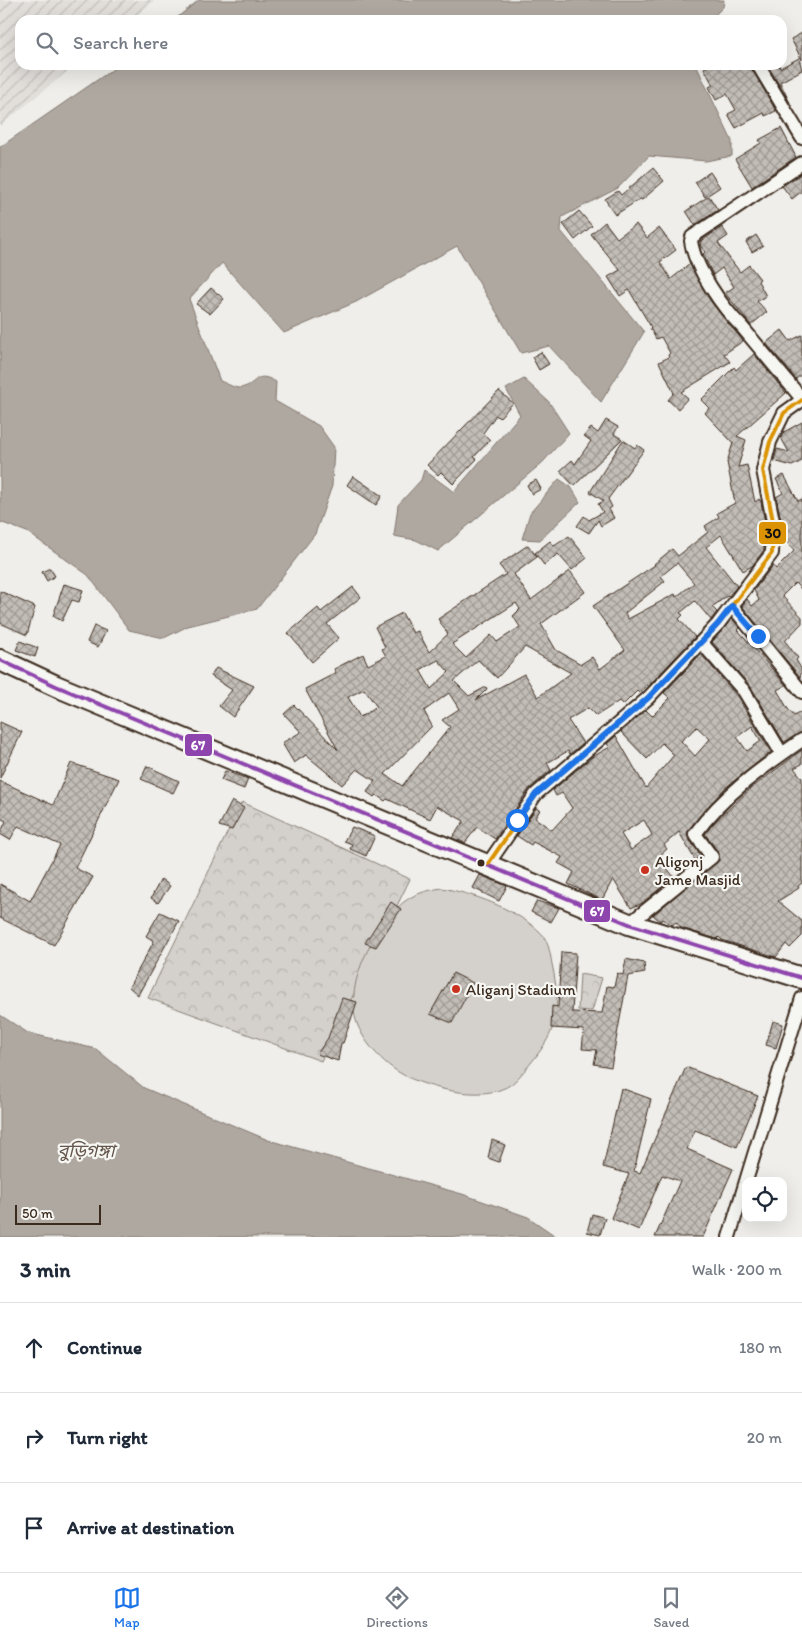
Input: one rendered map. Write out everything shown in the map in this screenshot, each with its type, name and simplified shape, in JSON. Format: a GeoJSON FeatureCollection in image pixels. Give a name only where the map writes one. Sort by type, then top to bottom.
{"type":"FeatureCollection","features":[{"type":"Feature","properties":{"kind":"highway"},"geometry":{"type":"LineString","coordinates":[[0,660],[56,686],[629,924],[802,978]]}},
{"type":"Feature","properties":{"kind":"street"},"geometry":{"type":"LineString","coordinates":[[761,70],[802,138]]}},
{"type":"Feature","properties":{"kind":"street"},"geometry":{"type":"LineString","coordinates":[[488,864],[536,794],[648,698],[732,606],[772,553],[773,521],[763,470],[770,442],[784,412],[802,400],[742,327],[734,320],[698,266],[691,241],[692,237],[720,216],[802,163]]}},
{"type":"Feature","properties":{"kind":"street"},"geometry":{"type":"LineString","coordinates":[[732,606],[802,692]]}},
{"type":"Feature","properties":{"kind":"street"},"geometry":{"type":"LineString","coordinates":[[701,642],[744,690],[782,754]]}},
{"type":"Feature","properties":{"kind":"street"},"geometry":{"type":"LineString","coordinates":[[629,924],[712,857],[695,834],[709,815],[760,768],[802,740]]}},
{"type":"Feature","properties":{"kind":"street"},"geometry":{"type":"LineString","coordinates":[[747,1177],[802,998]]}},
{"type":"Feature","properties":{"kind":"street"},"geometry":{"type":"LineString","coordinates":[[729,1237],[742,1194]]}},
{"type":"Feature","properties":{"kind":"shaded area"},"geometry":{"type":"Polygon","coordinates":[[[0,0],[155,0],[137,15],[15,15],[15,70],[69,70],[0,126],[0,0]]]}},
{"type":"Feature","properties":{"kind":"green space"},"geometry":{"type":"Polygon","coordinates":[[[242,802],[410,879],[321,1061],[148,998],[242,802]]]}},
{"type":"Feature","properties":{"kind":"green space","name":"Aliganj Stadium"},"geometry":{"type":"Polygon","coordinates":[[[442,888],[480,898],[517,915],[541,933],[549,950],[557,999],[553,1027],[530,1065],[517,1079],[506,1087],[493,1092],[460,1092],[443,1089],[400,1073],[377,1055],[360,1030],[356,1020],[354,991],[356,980],[363,960],[378,933],[397,908],[411,897],[442,888]]]}},
{"type":"Feature","properties":{"kind":"green space"},"geometry":{"type":"Polygon","coordinates":[[[580,974],[602,978],[592,1011],[578,1010],[580,974]]]}},
{"type":"Feature","properties":{"kind":"water"},"geometry":{"type":"Polygon","coordinates":[[[199,0],[724,0],[723,7],[715,15],[180,15],[199,0]]]}},
{"type":"Feature","properties":{"kind":"water"},"geometry":{"type":"Polygon","coordinates":[[[112,70],[698,70],[732,141],[732,156],[706,161],[649,156],[618,188],[562,217],[561,231],[644,332],[601,402],[549,346],[521,353],[457,246],[356,302],[284,333],[222,263],[189,299],[220,381],[239,388],[245,387],[256,379],[264,377],[276,382],[275,401],[319,426],[334,447],[332,486],[315,534],[257,609],[188,626],[164,638],[129,630],[88,575],[27,532],[0,522],[0,147],[112,70]]]}},
{"type":"Feature","properties":{"kind":"water"},"geometry":{"type":"Polygon","coordinates":[[[524,379],[549,402],[569,433],[543,462],[438,551],[416,540],[394,536],[398,505],[421,480],[424,470],[454,492],[520,415],[506,389],[524,379]]]}},
{"type":"Feature","properties":{"kind":"water"},"geometry":{"type":"Polygon","coordinates":[[[559,479],[571,487],[580,502],[540,540],[522,539],[530,513],[559,479]]]}},
{"type":"Feature","properties":{"kind":"water","name":"বুড়িগঙ্গা"},"geometry":{"type":"Polygon","coordinates":[[[0,1015],[28,1033],[96,1049],[144,1088],[268,1140],[462,1194],[528,1217],[557,1237],[0,1237],[0,1015]]]}},
{"type":"Feature","properties":{"kind":"building"},"geometry":{"type":"Polygon","coordinates":[[[802,33],[802,60],[791,39],[802,33]]]}},
{"type":"Feature","properties":{"kind":"building"},"geometry":{"type":"Polygon","coordinates":[[[799,58],[802,70],[780,82],[790,103],[770,70],[787,70],[787,64],[799,58]]]}},
{"type":"Feature","properties":{"kind":"building"},"geometry":{"type":"Polygon","coordinates":[[[705,70],[753,70],[776,111],[765,116],[764,113],[736,128],[728,114],[736,110],[727,94],[716,100],[709,87],[713,85],[705,70]]]}},
{"type":"Feature","properties":{"kind":"building"},"geometry":{"type":"Polygon","coordinates":[[[781,128],[796,157],[752,187],[735,159],[761,143],[759,140],[781,128]]]}},
{"type":"Feature","properties":{"kind":"building"},"geometry":{"type":"Polygon","coordinates":[[[653,168],[664,181],[642,200],[640,199],[615,215],[605,199],[618,191],[621,195],[653,168]]]}},
{"type":"Feature","properties":{"kind":"building"},"geometry":{"type":"Polygon","coordinates":[[[710,172],[720,187],[705,197],[695,182],[710,172]]]}},
{"type":"Feature","properties":{"kind":"building"},"geometry":{"type":"Polygon","coordinates":[[[801,174],[802,191],[792,199],[782,186],[801,174]]]}},
{"type":"Feature","properties":{"kind":"building"},"geometry":{"type":"Polygon","coordinates":[[[709,196],[718,210],[695,225],[686,211],[709,196]]]}},
{"type":"Feature","properties":{"kind":"building"},"geometry":{"type":"Polygon","coordinates":[[[579,211],[592,226],[575,240],[563,224],[579,211]]]}},
{"type":"Feature","properties":{"kind":"building"},"geometry":{"type":"Polygon","coordinates":[[[605,222],[617,238],[636,224],[647,238],[659,228],[676,250],[660,262],[671,279],[690,264],[712,303],[743,341],[724,354],[730,362],[681,392],[688,398],[678,409],[668,400],[674,393],[659,362],[669,357],[670,353],[661,337],[656,339],[629,290],[620,296],[608,277],[620,270],[591,234],[605,222]]]}},
{"type":"Feature","properties":{"kind":"building"},"geometry":{"type":"Polygon","coordinates":[[[722,227],[728,236],[718,243],[740,272],[749,265],[760,279],[758,281],[766,296],[757,301],[767,312],[751,325],[725,293],[734,287],[722,268],[713,275],[703,254],[705,252],[700,242],[722,227]]]}},
{"type":"Feature","properties":{"kind":"building"},"geometry":{"type":"Polygon","coordinates":[[[756,235],[763,246],[752,252],[746,242],[756,235]]]}},
{"type":"Feature","properties":{"kind":"building"},"geometry":{"type":"Polygon","coordinates":[[[211,288],[224,299],[210,314],[196,304],[211,288]]]}},
{"type":"Feature","properties":{"kind":"building"},"geometry":{"type":"Polygon","coordinates":[[[782,330],[790,341],[802,335],[802,374],[796,379],[766,343],[782,330]]]}},
{"type":"Feature","properties":{"kind":"building"},"geometry":{"type":"Polygon","coordinates":[[[541,352],[549,364],[539,370],[532,357],[541,352]]]}},
{"type":"Feature","properties":{"kind":"building"},"geometry":{"type":"Polygon","coordinates":[[[754,354],[786,393],[737,436],[746,440],[738,467],[747,465],[755,502],[759,499],[761,502],[765,522],[764,550],[752,566],[743,571],[721,535],[706,547],[737,586],[728,597],[712,607],[717,612],[711,620],[695,601],[680,613],[683,615],[679,619],[695,637],[639,693],[637,691],[623,705],[619,701],[596,716],[588,708],[568,720],[583,743],[570,754],[568,751],[547,763],[551,770],[529,789],[495,839],[477,827],[465,843],[452,838],[464,821],[437,806],[430,819],[387,799],[385,801],[376,795],[374,797],[367,792],[375,781],[357,769],[342,785],[306,755],[294,763],[282,743],[301,732],[284,714],[294,705],[338,750],[305,689],[336,673],[334,669],[363,654],[368,665],[386,656],[382,649],[385,647],[375,627],[402,613],[413,633],[418,631],[429,652],[448,634],[438,619],[506,574],[499,565],[528,545],[537,557],[514,574],[531,600],[570,571],[585,592],[541,624],[556,650],[581,664],[592,657],[600,669],[625,650],[593,606],[655,565],[672,549],[678,556],[708,532],[705,526],[719,517],[717,513],[735,503],[727,462],[733,443],[705,413],[709,408],[701,400],[734,367],[736,370],[754,354]],[[677,563],[661,576],[665,581],[625,613],[628,619],[675,594],[676,597],[694,583],[677,563]],[[516,603],[452,644],[466,658],[491,635],[497,642],[520,627],[513,616],[520,609],[516,603]],[[525,647],[497,678],[478,660],[454,681],[469,696],[486,687],[487,689],[476,700],[524,674],[538,697],[571,673],[525,647]],[[438,660],[420,670],[431,689],[449,672],[438,660]],[[364,689],[348,697],[360,717],[377,707],[364,689]],[[449,693],[424,711],[432,726],[385,774],[402,786],[450,727],[442,720],[459,709],[449,693]]]}},
{"type":"Feature","properties":{"kind":"building"},"geometry":{"type":"Polygon","coordinates":[[[499,391],[513,403],[499,418],[496,415],[483,433],[490,440],[474,457],[477,459],[453,484],[441,472],[438,475],[427,465],[499,391]]]}},
{"type":"Feature","properties":{"kind":"building"},"geometry":{"type":"Polygon","coordinates":[[[606,420],[618,427],[614,434],[622,439],[574,486],[560,471],[572,460],[575,464],[591,441],[584,436],[591,428],[598,433],[606,420]]]}},
{"type":"Feature","properties":{"kind":"building"},"geometry":{"type":"Polygon","coordinates":[[[802,422],[802,461],[792,466],[774,461],[777,449],[789,452],[781,438],[784,432],[802,422]]]}},
{"type":"Feature","properties":{"kind":"building"},"geometry":{"type":"Polygon","coordinates":[[[623,440],[635,448],[637,445],[644,450],[608,499],[612,507],[609,509],[614,518],[601,526],[598,520],[589,533],[577,526],[584,516],[589,520],[603,512],[598,504],[604,501],[590,492],[623,440]]]}},
{"type":"Feature","properties":{"kind":"building"},"geometry":{"type":"Polygon","coordinates":[[[784,475],[798,501],[802,499],[802,590],[795,583],[782,596],[802,617],[802,623],[785,641],[798,658],[796,660],[802,670],[800,677],[742,606],[747,599],[752,606],[759,600],[754,590],[773,565],[776,569],[794,551],[783,538],[781,540],[781,520],[776,497],[783,493],[776,479],[784,475]]]}},
{"type":"Feature","properties":{"kind":"building"},"geometry":{"type":"Polygon","coordinates":[[[353,476],[382,496],[376,505],[347,485],[353,476]]]}},
{"type":"Feature","properties":{"kind":"building"},"geometry":{"type":"Polygon","coordinates":[[[536,480],[541,489],[532,494],[527,485],[536,480]]]}},
{"type":"Feature","properties":{"kind":"building"},"geometry":{"type":"Polygon","coordinates":[[[569,536],[587,558],[572,570],[558,554],[544,565],[535,553],[550,541],[554,546],[569,536]]]}},
{"type":"Feature","properties":{"kind":"building"},"geometry":{"type":"Polygon","coordinates":[[[50,568],[55,576],[47,581],[42,572],[50,568]]]}},
{"type":"Feature","properties":{"kind":"building"},"geometry":{"type":"Polygon","coordinates":[[[64,584],[83,590],[79,602],[72,600],[62,621],[53,616],[64,584]]]}},
{"type":"Feature","properties":{"kind":"building"},"geometry":{"type":"Polygon","coordinates":[[[353,587],[361,597],[327,624],[339,638],[312,662],[288,633],[318,608],[321,612],[353,587]]]}},
{"type":"Feature","properties":{"kind":"building"},"geometry":{"type":"Polygon","coordinates":[[[0,591],[35,607],[27,635],[0,623],[0,591]]]}},
{"type":"Feature","properties":{"kind":"building"},"geometry":{"type":"Polygon","coordinates":[[[732,619],[740,628],[738,630],[786,685],[777,690],[788,709],[794,716],[802,711],[802,732],[784,742],[751,687],[712,642],[732,619]]]}},
{"type":"Feature","properties":{"kind":"building"},"geometry":{"type":"Polygon","coordinates":[[[94,626],[106,631],[98,647],[87,642],[94,626]]]}},
{"type":"Feature","properties":{"kind":"building"},"geometry":{"type":"Polygon","coordinates":[[[20,641],[38,648],[35,657],[16,650],[20,641]]]}},
{"type":"Feature","properties":{"kind":"building"},"geometry":{"type":"Polygon","coordinates":[[[701,654],[737,696],[771,752],[725,788],[689,829],[688,838],[701,856],[695,860],[679,832],[664,845],[667,849],[658,857],[674,877],[642,903],[631,908],[613,879],[602,900],[568,884],[574,872],[558,863],[562,857],[533,842],[531,845],[517,836],[536,808],[540,810],[535,818],[552,830],[572,808],[562,793],[556,796],[553,790],[592,757],[610,747],[607,744],[616,736],[646,788],[674,755],[662,743],[647,759],[621,732],[646,710],[652,716],[670,698],[664,693],[701,654]],[[752,726],[737,737],[747,751],[761,741],[752,726]],[[697,727],[681,741],[695,756],[710,739],[697,727]],[[644,820],[621,834],[631,850],[652,835],[644,820]]]}},
{"type":"Feature","properties":{"kind":"building"},"geometry":{"type":"Polygon","coordinates":[[[216,668],[254,686],[233,717],[219,706],[232,690],[211,676],[216,668]]]}},
{"type":"Feature","properties":{"kind":"building"},"geometry":{"type":"Polygon","coordinates":[[[0,722],[22,732],[0,778],[0,722]]]}},
{"type":"Feature","properties":{"kind":"building"},"geometry":{"type":"Polygon","coordinates":[[[802,750],[802,764],[794,768],[802,778],[802,883],[798,886],[799,888],[778,901],[802,921],[802,936],[790,948],[786,944],[776,957],[722,940],[719,937],[717,939],[681,928],[676,922],[672,925],[663,919],[660,921],[653,915],[719,860],[719,853],[705,834],[712,825],[750,789],[802,750]]]}},
{"type":"Feature","properties":{"kind":"building"},"geometry":{"type":"Polygon","coordinates":[[[71,763],[119,779],[75,868],[93,877],[54,945],[0,918],[0,884],[30,901],[60,845],[18,826],[10,840],[0,834],[6,821],[0,818],[0,781],[53,805],[71,763]]]}},
{"type":"Feature","properties":{"kind":"building"},"geometry":{"type":"Polygon","coordinates":[[[147,766],[179,781],[173,793],[141,779],[147,766]]]}},
{"type":"Feature","properties":{"kind":"building"},"geometry":{"type":"Polygon","coordinates":[[[225,771],[248,779],[244,789],[221,780],[225,771]]]}},
{"type":"Feature","properties":{"kind":"building"},"geometry":{"type":"Polygon","coordinates":[[[232,801],[244,808],[232,830],[219,826],[232,801]]]}},
{"type":"Feature","properties":{"kind":"building"},"geometry":{"type":"Polygon","coordinates":[[[352,827],[375,836],[366,856],[350,849],[352,844],[344,841],[352,827]]]}},
{"type":"Feature","properties":{"kind":"building"},"geometry":{"type":"Polygon","coordinates":[[[480,875],[507,886],[499,901],[473,888],[480,875]]]}},
{"type":"Feature","properties":{"kind":"building"},"geometry":{"type":"Polygon","coordinates":[[[161,879],[170,886],[158,903],[151,898],[161,879]]]}},
{"type":"Feature","properties":{"kind":"building"},"geometry":{"type":"Polygon","coordinates":[[[537,901],[559,908],[551,922],[531,912],[537,901]]]}},
{"type":"Feature","properties":{"kind":"building"},"geometry":{"type":"Polygon","coordinates":[[[391,902],[401,909],[376,947],[365,943],[391,902]]]}},
{"type":"Feature","properties":{"kind":"building"},"geometry":{"type":"Polygon","coordinates":[[[160,912],[179,921],[138,995],[129,987],[154,941],[146,936],[160,912]]]}},
{"type":"Feature","properties":{"kind":"building"},"geometry":{"type":"Polygon","coordinates":[[[561,952],[576,953],[572,1012],[602,1013],[607,986],[614,987],[617,973],[623,975],[626,959],[644,963],[645,973],[628,976],[611,1067],[594,1064],[597,1050],[582,1049],[584,1030],[551,1028],[552,1006],[558,1007],[561,952]]]}},
{"type":"Feature","properties":{"kind":"building"},"geometry":{"type":"Polygon","coordinates":[[[453,973],[473,983],[452,1023],[430,1014],[453,973]]]}},
{"type":"Feature","properties":{"kind":"building"},"geometry":{"type":"Polygon","coordinates":[[[342,998],[357,1002],[343,1043],[341,1043],[338,1061],[317,1054],[328,1038],[342,998]]]}},
{"type":"Feature","properties":{"kind":"building"},"geometry":{"type":"Polygon","coordinates":[[[773,1021],[783,1024],[776,1048],[766,1045],[773,1021]]]}},
{"type":"Feature","properties":{"kind":"building"},"geometry":{"type":"Polygon","coordinates":[[[686,1067],[758,1096],[737,1147],[695,1130],[687,1149],[733,1169],[703,1237],[655,1237],[680,1181],[662,1175],[639,1230],[611,1218],[629,1174],[603,1167],[621,1088],[651,1099],[634,1171],[640,1173],[686,1067]]]}},
{"type":"Feature","properties":{"kind":"building"},"geometry":{"type":"Polygon","coordinates":[[[492,1140],[505,1145],[499,1162],[488,1158],[492,1140]]]}},
{"type":"Feature","properties":{"kind":"building"},"geometry":{"type":"Polygon","coordinates":[[[592,1214],[605,1218],[600,1235],[587,1232],[592,1214]]]}},
{"type":"Feature","properties":{"kind":"transit line","name":"30"},"geometry":{"type":"LineString","coordinates":[[488,864],[536,794],[648,698],[718,624],[772,553],[773,521],[763,470],[770,442],[784,413],[802,400]]}},
{"type":"Feature","properties":{"kind":"transit line","name":"67"},"geometry":{"type":"LineString","coordinates":[[0,660],[56,686],[629,924],[802,978]]}},
{"type":"Feature","properties":{"kind":"place","name":"Aligonj Jame Masjid"},"geometry":{"type":"Point","coordinates":[645,870]}},
{"type":"Feature","properties":{"kind":"place","name":"Aliganj Stadium"},"geometry":{"type":"Point","coordinates":[456,989]}},
{"type":"Feature","properties":{"kind":"route"},"geometry":{"type":"LineString","coordinates":[[517,820],[536,794],[648,698],[718,624],[732,606],[758,636]]}}]}
